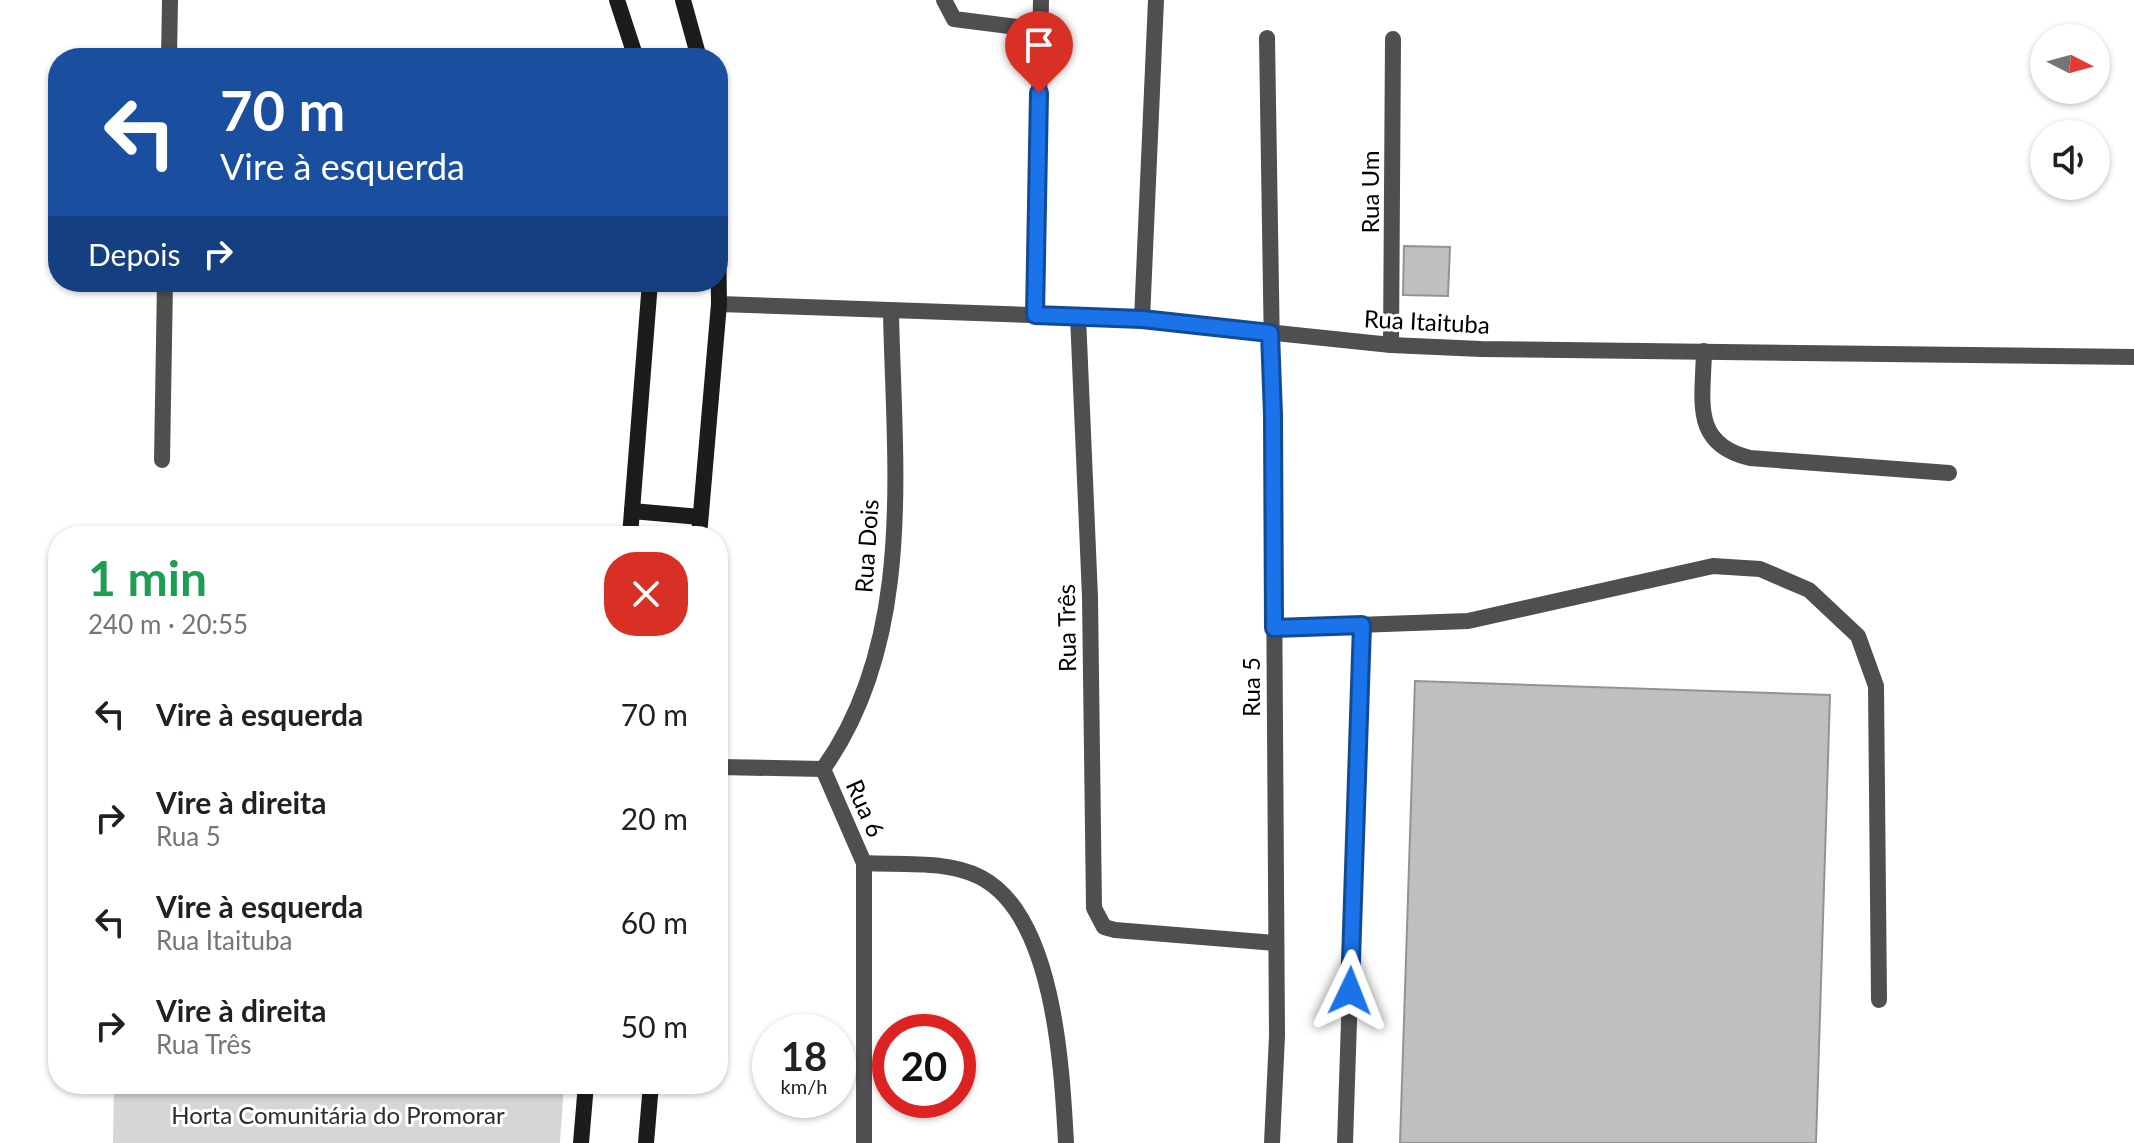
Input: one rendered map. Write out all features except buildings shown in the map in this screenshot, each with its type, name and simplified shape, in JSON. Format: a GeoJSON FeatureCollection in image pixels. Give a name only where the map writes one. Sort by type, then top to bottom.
{"type":"FeatureCollection","features":[{"type":"Feature","properties":{"kind":"street"},"geometry":{"type":"LineString","coordinates":[[169,48],[170,0]]}},
{"type":"Feature","properties":{"kind":"street"},"geometry":{"type":"LineString","coordinates":[[617,0],[633,48]]}},
{"type":"Feature","properties":{"kind":"street"},"geometry":{"type":"LineString","coordinates":[[683,0],[696,48]]}},
{"type":"Feature","properties":{"kind":"street"},"geometry":{"type":"LineString","coordinates":[[944,0],[954,19],[1041,30]]}},
{"type":"Feature","properties":{"kind":"street"},"geometry":{"type":"LineString","coordinates":[[1035,315],[1041,0]]}},
{"type":"Feature","properties":{"kind":"street"},"geometry":{"type":"LineString","coordinates":[[1142,319],[1156,0]]}},
{"type":"Feature","properties":{"kind":"street","name":"Rua 5"},"geometry":{"type":"LineString","coordinates":[[1267,38],[1277,1036],[1272,1143]]}},
{"type":"Feature","properties":{"kind":"street","name":"Rua Um"},"geometry":{"type":"LineString","coordinates":[[1391,345],[1393,39]]}},
{"type":"Feature","properties":{"kind":"street"},"geometry":{"type":"LineString","coordinates":[[162,460],[165,292]]}},
{"type":"Feature","properties":{"kind":"street"},"geometry":{"type":"LineString","coordinates":[[631,526],[649,292]]}},
{"type":"Feature","properties":{"kind":"street"},"geometry":{"type":"LineString","coordinates":[[700,526],[719,292]]}},
{"type":"Feature","properties":{"kind":"street","name":"Rua Itaituba"},"geometry":{"type":"LineString","coordinates":[[719,304],[891,313],[1142,319],[1391,345],[2134,357]]}},
{"type":"Feature","properties":{"kind":"street","name":"Rua Dois"},"geometry":{"type":"LineString","coordinates":[[823,769],[852,724],[865,690],[891,576],[895,538],[891,313]]}},
{"type":"Feature","properties":{"kind":"street","name":"Rua Três"},"geometry":{"type":"LineString","coordinates":[[1078,316],[1090,597],[1094,908],[1104,927],[1115,930],[1275,943]]}},
{"type":"Feature","properties":{"kind":"street"},"geometry":{"type":"LineString","coordinates":[[1704,351],[1704,416],[1713,440],[1728,453],[1750,458],[1949,473]]}},
{"type":"Feature","properties":{"kind":"street"},"geometry":{"type":"LineString","coordinates":[[632,511],[700,517]]}},
{"type":"Feature","properties":{"kind":"street"},"geometry":{"type":"LineString","coordinates":[[1274,628],[1468,621],[1713,566],[1760,569],[1809,590],[1858,636],[1876,686],[1879,1000]]}},
{"type":"Feature","properties":{"kind":"street"},"geometry":{"type":"LineString","coordinates":[[1345,1143],[1362,625]]}},
{"type":"Feature","properties":{"kind":"street","name":"Rua 6"},"geometry":{"type":"LineString","coordinates":[[728,767],[823,769],[864,863],[963,870],[983,878],[1009,901],[1040,960],[1051,1004],[1062,1064],[1066,1143]]}},
{"type":"Feature","properties":{"kind":"street"},"geometry":{"type":"LineString","coordinates":[[864,863],[864,1143]]}},
{"type":"Feature","properties":{"kind":"street"},"geometry":{"type":"LineString","coordinates":[[581,1143],[585,1094]]}},
{"type":"Feature","properties":{"kind":"street"},"geometry":{"type":"LineString","coordinates":[[646,1143],[650,1094]]}},
{"type":"Feature","properties":{"kind":"green space","name":"Horta Comunitária do Promorar"},"geometry":{"type":"Polygon","coordinates":[[[114,1094],[563,1094],[560,1143],[113,1143],[114,1094]]]}},
{"type":"Feature","properties":{"kind":"route"},"geometry":{"type":"LineString","coordinates":[[1039,93],[1035,315],[1142,319],[1270,333],[1274,628],[1362,625],[1350,991]]}}]}
